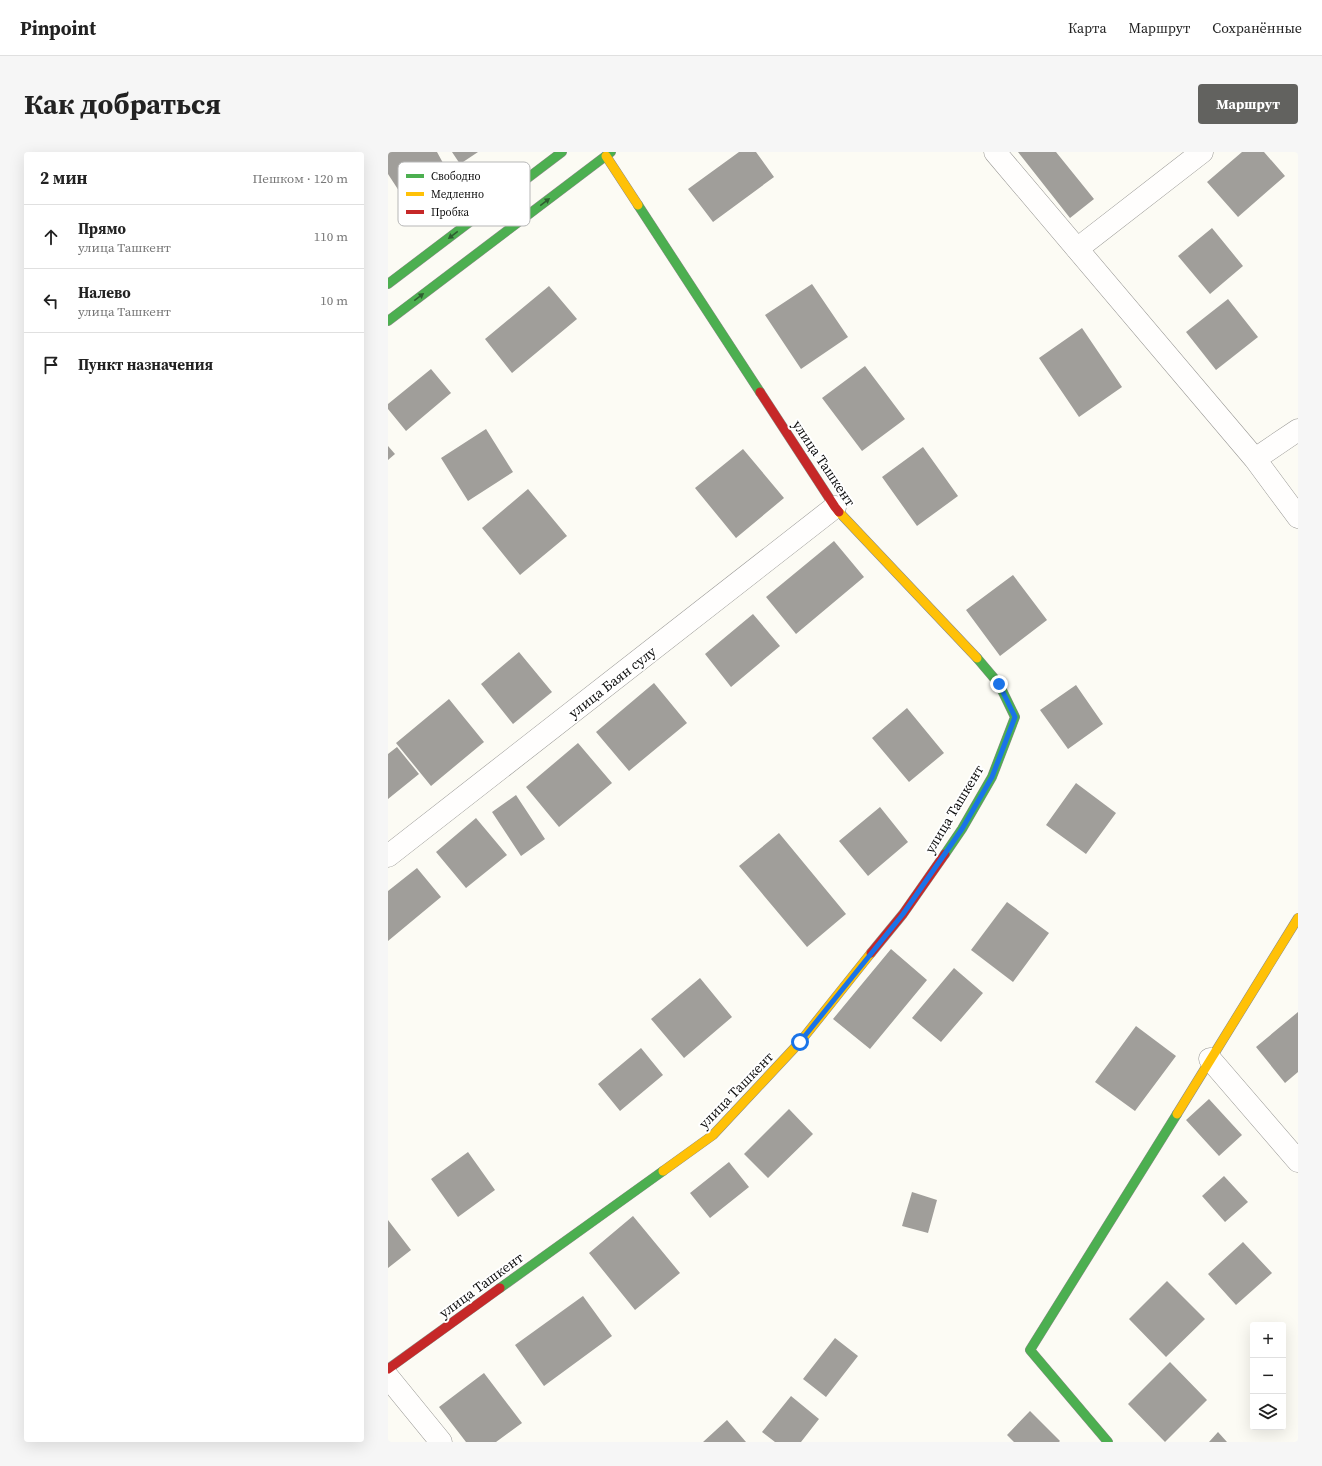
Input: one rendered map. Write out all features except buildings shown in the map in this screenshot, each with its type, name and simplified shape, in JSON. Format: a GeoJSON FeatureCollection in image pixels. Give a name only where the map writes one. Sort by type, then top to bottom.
{"type":"FeatureCollection","features":[{"type":"Feature","properties":{"kind":"main road"},"geometry":{"type":"LineString","coordinates":[[530,176],[562,152]]}},
{"type":"Feature","properties":{"kind":"main road"},"geometry":{"type":"LineString","coordinates":[[530,213],[608,154]]}},
{"type":"Feature","properties":{"kind":"main road","name":"улица Ташкент"},"geometry":{"type":"LineString","coordinates":[[388,1369],[713,1135],[800,1042],[903,914],[962,829],[992,777],[1015,717],[999,684],[975,655],[835,508],[608,154]]}},
{"type":"Feature","properties":{"kind":"main road"},"geometry":{"type":"LineString","coordinates":[[388,284],[464,226]]}},
{"type":"Feature","properties":{"kind":"main road"},"geometry":{"type":"LineString","coordinates":[[388,321],[513,226]]}},
{"type":"Feature","properties":{"kind":"main road"},"geometry":{"type":"LineString","coordinates":[[1108,1442],[1030,1350],[1298,918]]}},
{"type":"Feature","properties":{"kind":"street"},"geometry":{"type":"LineString","coordinates":[[995,152],[1078,248],[1255,459],[1298,517]]}},
{"type":"Feature","properties":{"kind":"street"},"geometry":{"type":"LineString","coordinates":[[1078,248],[1202,152]]}},
{"type":"Feature","properties":{"kind":"street"},"geometry":{"type":"LineString","coordinates":[[1255,459],[1298,430]]}},
{"type":"Feature","properties":{"kind":"street","name":"улица Баян сулу"},"geometry":{"type":"LineString","coordinates":[[388,856],[835,508]]}},
{"type":"Feature","properties":{"kind":"street"},"geometry":{"type":"LineString","coordinates":[[1210,1059],[1298,1161]]}},
{"type":"Feature","properties":{"kind":"street"},"geometry":{"type":"LineString","coordinates":[[388,1377],[440,1442]]}},
{"type":"Feature","properties":{"kind":"traffic: fast"},"geometry":{"type":"LineString","coordinates":[[530,176],[562,152]]}},
{"type":"Feature","properties":{"kind":"traffic: fast"},"geometry":{"type":"LineString","coordinates":[[530,213],[611,152]]}},
{"type":"Feature","properties":{"kind":"traffic: fast"},"geometry":{"type":"LineString","coordinates":[[638,205],[760,392]]}},
{"type":"Feature","properties":{"kind":"traffic: fast"},"geometry":{"type":"LineString","coordinates":[[388,284],[464,226]]}},
{"type":"Feature","properties":{"kind":"traffic: fast"},"geometry":{"type":"LineString","coordinates":[[388,321],[513,226]]}},
{"type":"Feature","properties":{"kind":"traffic: fast"},"geometry":{"type":"LineString","coordinates":[[945,854],[962,829],[992,777],[1015,717],[999,684],[977,658]]}},
{"type":"Feature","properties":{"kind":"traffic: fast"},"geometry":{"type":"LineString","coordinates":[[1108,1442],[1030,1350],[1177,1114]]}},
{"type":"Feature","properties":{"kind":"traffic: fast"},"geometry":{"type":"LineString","coordinates":[[500,1288],[663,1171]]}},
{"type":"Feature","properties":{"kind":"traffic: slow"},"geometry":{"type":"LineString","coordinates":[[606,156],[638,205]]}},
{"type":"Feature","properties":{"kind":"traffic: slow"},"geometry":{"type":"LineString","coordinates":[[839,512],[977,658]]}},
{"type":"Feature","properties":{"kind":"traffic: slow"},"geometry":{"type":"LineString","coordinates":[[1177,1114],[1298,918]]}},
{"type":"Feature","properties":{"kind":"traffic: slow"},"geometry":{"type":"LineString","coordinates":[[663,1171],[713,1135],[800,1042],[871,953]]}},
{"type":"Feature","properties":{"kind":"traffic: jam"},"geometry":{"type":"LineString","coordinates":[[760,392],[839,512]]}},
{"type":"Feature","properties":{"kind":"traffic: jam"},"geometry":{"type":"LineString","coordinates":[[871,953],[903,914],[945,854]]}},
{"type":"Feature","properties":{"kind":"traffic: jam"},"geometry":{"type":"LineString","coordinates":[[388,1369],[500,1288]]}},
{"type":"Feature","properties":{"kind":"route"},"geometry":{"type":"LineString","coordinates":[[800,1042],[903,914],[962,829],[992,777],[1015,717],[999,684]]}}]}
